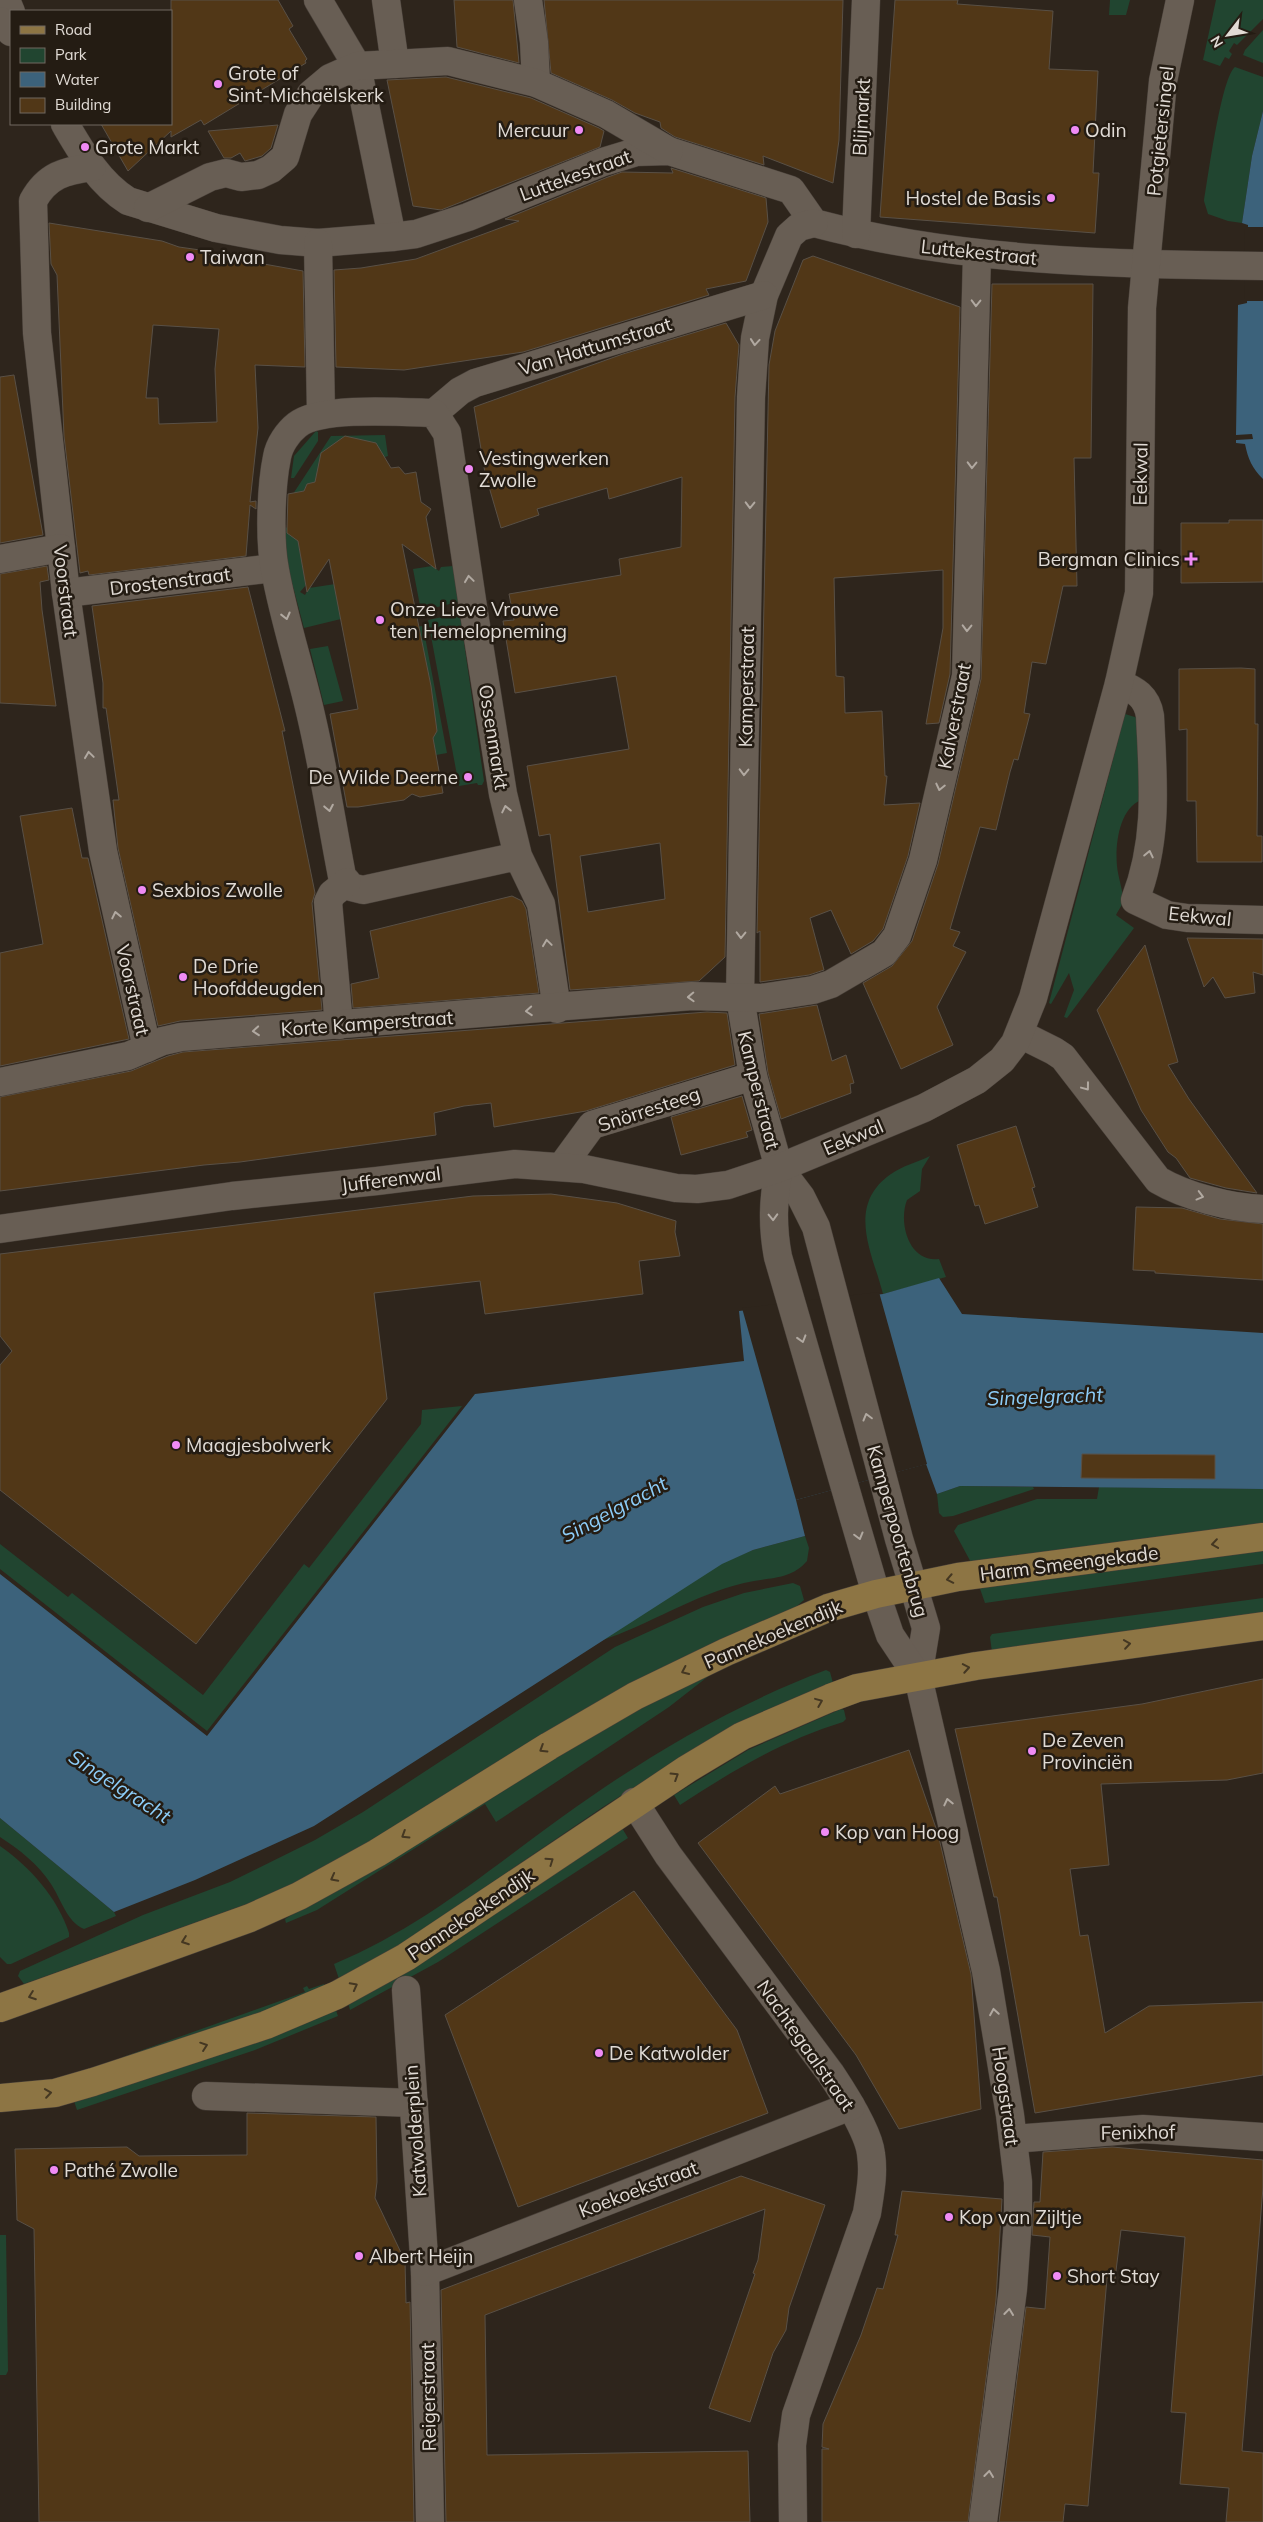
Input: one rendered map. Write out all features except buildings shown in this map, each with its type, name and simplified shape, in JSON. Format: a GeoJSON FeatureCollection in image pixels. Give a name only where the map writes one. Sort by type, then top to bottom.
{"type":"FeatureCollection","features":[{"type":"Feature","properties":{"kind":"main road","name":"Harm Smeengekade"},"geometry":{"type":"LineString","coordinates":[[876,1594],[958,1577],[1263,1537]]}},
{"type":"Feature","properties":{"kind":"main road","name":"Pannekoekendijk"},"geometry":{"type":"LineString","coordinates":[[0,2008],[250,1918],[299,1896],[377,1853],[549,1746],[635,1696],[726,1652],[828,1608],[876,1594]]}},
{"type":"Feature","properties":{"kind":"main road"},"geometry":{"type":"LineString","coordinates":[[918,1676],[1098,1648],[1263,1626]]}},
{"type":"Feature","properties":{"kind":"main road","name":"Pannekoekendijk"},"geometry":{"type":"LineString","coordinates":[[0,2098],[55,2092],[102,2080],[266,2026],[337,1995],[406,1957],[634,1802],[742,1736],[787,1715],[857,1688],[918,1676]]}},
{"type":"Feature","properties":{"kind":"street"},"geometry":{"type":"LineString","coordinates":[[318,0],[357,66],[392,237]]}},
{"type":"Feature","properties":{"kind":"street"},"geometry":{"type":"LineString","coordinates":[[386,0],[395,64]]}},
{"type":"Feature","properties":{"kind":"street"},"geometry":{"type":"LineString","coordinates":[[528,0],[536,79]]}},
{"type":"Feature","properties":{"kind":"street","name":"Blijmarkt"},"geometry":{"type":"LineString","coordinates":[[856,234],[866,0]]}},
{"type":"Feature","properties":{"kind":"street","name":"Potgietersingel"},"geometry":{"type":"LineString","coordinates":[[1147,264],[1163,81],[1180,0]]}},
{"type":"Feature","properties":{"kind":"street"},"geometry":{"type":"LineString","coordinates":[[0,21],[10,31]]}},
{"type":"Feature","properties":{"kind":"street"},"geometry":{"type":"LineString","coordinates":[[148,208],[210,176],[226,173],[241,177],[258,175],[271,169],[285,157],[298,114],[311,94],[330,78],[357,66],[448,61],[536,79],[606,114],[669,151]]}},
{"type":"Feature","properties":{"kind":"street"},"geometry":{"type":"LineString","coordinates":[[67,125],[92,167]]}},
{"type":"Feature","properties":{"kind":"street","name":"Luttekestraat"},"geometry":{"type":"LineString","coordinates":[[92,167],[116,194],[128,202],[216,228],[280,240],[318,243],[416,234],[468,217],[615,158],[636,152],[669,151],[791,190],[814,223],[856,234],[977,254],[1147,264],[1253,266]]}},
{"type":"Feature","properties":{"kind":"street","name":"Voorstraat"},"geometry":{"type":"LineString","coordinates":[[92,167],[63,172],[38,191],[33,201],[36,333],[63,571],[104,851],[147,1048]]}},
{"type":"Feature","properties":{"kind":"street","name":"Kamperstraat"},"geometry":{"type":"LineString","coordinates":[[779,1168],[753,1076],[740,997],[751,397],[755,338],[764,294],[789,236],[799,227],[814,223]]}},
{"type":"Feature","properties":{"kind":"street"},"geometry":{"type":"LineString","coordinates":[[318,243],[321,415]]}},
{"type":"Feature","properties":{"kind":"street","name":"Kalverstraat"},"geometry":{"type":"LineString","coordinates":[[740,997],[761,998],[812,990],[831,984],[884,953],[897,936],[923,860],[966,676],[977,254]]}},
{"type":"Feature","properties":{"kind":"street","name":"Eekwal"},"geometry":{"type":"LineString","coordinates":[[779,1168],[956,1092],[994,1068],[1009,1052],[1020,1034],[1043,963],[1119,683],[1139,594],[1142,308],[1147,264]]}},
{"type":"Feature","properties":{"kind":"street","name":"Van Hattumstraat"},"geometry":{"type":"LineString","coordinates":[[434,413],[460,391],[475,383],[764,294]]}},
{"type":"Feature","properties":{"kind":"street"},"geometry":{"type":"LineString","coordinates":[[434,413],[321,415],[307,418],[296,426],[284,439],[277,455],[272,517],[274,568],[312,722],[342,876],[346,882],[351,887],[364,890],[518,856]]}},
{"type":"Feature","properties":{"kind":"street","name":"Ossenmarkt"},"geometry":{"type":"LineString","coordinates":[[434,413],[447,433],[454,466],[473,607],[503,794],[518,856],[541,904],[557,1008]]}},
{"type":"Feature","properties":{"kind":"street","name":"Drostenstraat"},"geometry":{"type":"LineString","coordinates":[[0,558],[63,571],[274,568]]}},
{"type":"Feature","properties":{"kind":"street","name":"Eekwal"},"geometry":{"type":"LineString","coordinates":[[1119,683],[1141,695],[1148,704],[1150,716],[1153,828],[1144,878],[1135,900],[1167,915],[1186,918],[1263,920]]}},
{"type":"Feature","properties":{"kind":"street"},"geometry":{"type":"LineString","coordinates":[[339,1024],[328,902],[332,894],[346,882]]}},
{"type":"Feature","properties":{"kind":"street","name":"Korte Kamperstraat"},"geometry":{"type":"LineString","coordinates":[[0,1082],[128,1056],[181,1037],[692,996],[740,997]]}},
{"type":"Feature","properties":{"kind":"street"},"geometry":{"type":"LineString","coordinates":[[1020,1034],[1054,1050],[1063,1058],[1158,1180],[1170,1187],[1196,1196],[1263,1209]]}},
{"type":"Feature","properties":{"kind":"street","name":"Snörresteeg"},"geometry":{"type":"LineString","coordinates":[[562,1166],[592,1125],[753,1076]]}},
{"type":"Feature","properties":{"kind":"street","name":"Jufferenwal"},"geometry":{"type":"LineString","coordinates":[[0,1230],[232,1196],[377,1181],[493,1166],[562,1166],[658,1186],[696,1189],[728,1185],[779,1168]]}},
{"type":"Feature","properties":{"kind":"street","name":"Kamperpoortenbrug"},"geometry":{"type":"LineString","coordinates":[[779,1168],[800,1197],[816,1227],[884,1481],[926,1628],[918,1676]]}},
{"type":"Feature","properties":{"kind":"street","name":"Kamperpoortenbrug"},"geometry":{"type":"LineString","coordinates":[[779,1168],[773,1204],[774,1235],[788,1293],[847,1489],[876,1594],[890,1635],[918,1676]]}},
{"type":"Feature","properties":{"kind":"street","name":"Hoogstraat"},"geometry":{"type":"LineString","coordinates":[[918,1676],[986,1971],[1013,2139],[1018,2219],[1014,2280],[983,2522]]}},
{"type":"Feature","properties":{"kind":"street","name":"Nachtegaalstraat"},"geometry":{"type":"LineString","coordinates":[[634,1802],[658,1840],[831,2074],[851,2106],[871,2152],[872,2183],[866,2213],[796,2415],[792,2445],[793,2522]]}},
{"type":"Feature","properties":{"kind":"street","name":"Katwolderplein"},"geometry":{"type":"LineString","coordinates":[[406,1990],[425,2272]]}},
{"type":"Feature","properties":{"kind":"street"},"geometry":{"type":"LineString","coordinates":[[206,2096],[414,2103]]}},
{"type":"Feature","properties":{"kind":"street","name":"Koekoekstraat"},"geometry":{"type":"LineString","coordinates":[[425,2272],[851,2106]]}},
{"type":"Feature","properties":{"kind":"street","name":"Fenixhof"},"geometry":{"type":"LineString","coordinates":[[1013,2139],[1143,2129],[1263,2137]]}},
{"type":"Feature","properties":{"kind":"street","name":"Reigerstraat"},"geometry":{"type":"LineString","coordinates":[[425,2272],[430,2522]]}},
{"type":"Feature","properties":{"kind":"green space"},"geometry":{"type":"Polygon","coordinates":[[[1110,0],[1130,0],[1126,15],[1109,15],[1110,0]]]}},
{"type":"Feature","properties":{"kind":"green space"},"geometry":{"type":"Polygon","coordinates":[[[1216,0],[1263,0],[1263,19],[1237,45],[1234,43],[1229,51],[1232,54],[1229,59],[1225,57],[1220,66],[1203,60],[1216,0]]]}},
{"type":"Feature","properties":{"kind":"green space"},"geometry":{"type":"Polygon","coordinates":[[[1263,30],[1263,63],[1243,55],[1245,50],[1263,30]]]}},
{"type":"Feature","properties":{"kind":"green space"},"geometry":{"type":"Polygon","coordinates":[[[1235,67],[1263,77],[1263,111],[1252,156],[1242,223],[1228,221],[1208,214],[1204,201],[1220,108],[1230,75],[1235,67]]]}},
{"type":"Feature","properties":{"kind":"green space"},"geometry":{"type":"Polygon","coordinates":[[[316,431],[318,432],[318,441],[294,478],[291,478],[294,456],[316,431]]]}},
{"type":"Feature","properties":{"kind":"green space"},"geometry":{"type":"Polygon","coordinates":[[[385,435],[388,456],[385,457],[387,469],[382,453],[363,440],[336,443],[315,483],[307,484],[304,491],[293,494],[331,436],[385,435]]]}},
{"type":"Feature","properties":{"kind":"green space"},"geometry":{"type":"Polygon","coordinates":[[[298,525],[298,541],[306,585],[300,592],[305,595],[309,588],[342,583],[341,619],[304,628],[287,564],[285,528],[298,525]]]}},
{"type":"Feature","properties":{"kind":"green space"},"geometry":{"type":"Polygon","coordinates":[[[432,566],[439,571],[441,567],[453,566],[458,602],[421,611],[413,569],[432,566]]]}},
{"type":"Feature","properties":{"kind":"green space"},"geometry":{"type":"Polygon","coordinates":[[[460,615],[484,781],[482,785],[477,783],[459,786],[428,620],[460,615]]]}},
{"type":"Feature","properties":{"kind":"green space"},"geometry":{"type":"Polygon","coordinates":[[[423,626],[447,753],[436,755],[432,735],[434,736],[437,731],[431,728],[426,701],[433,700],[420,630],[413,631],[412,627],[423,626]]]}},
{"type":"Feature","properties":{"kind":"green space"},"geometry":{"type":"Polygon","coordinates":[[[328,646],[343,701],[324,705],[310,649],[328,646]]]}},
{"type":"Feature","properties":{"kind":"green space"},"geometry":{"type":"Polygon","coordinates":[[[1125,714],[1138,718],[1141,800],[1128,811],[1123,819],[1118,838],[1117,858],[1123,900],[1116,915],[1134,928],[1067,1018],[1064,1017],[1074,990],[1069,973],[1051,1004],[1049,1003],[1125,714]]]}},
{"type":"Feature","properties":{"kind":"green space"},"geometry":{"type":"Polygon","coordinates":[[[930,1156],[922,1169],[920,1191],[907,1200],[904,1219],[905,1230],[908,1240],[920,1255],[929,1259],[939,1259],[946,1277],[883,1294],[866,1231],[866,1215],[869,1201],[877,1187],[891,1174],[930,1156]]]}},
{"type":"Feature","properties":{"kind":"green space"},"geometry":{"type":"Polygon","coordinates":[[[462,1406],[207,1731],[0,1569],[0,1544],[68,1597],[72,1593],[203,1695],[304,1564],[309,1568],[421,1424],[422,1410],[462,1406]]]}},
{"type":"Feature","properties":{"kind":"green space"},"geometry":{"type":"Polygon","coordinates":[[[960,1486],[1033,1487],[1034,1489],[953,1516],[943,1517],[939,1513],[937,1494],[960,1486]]]}},
{"type":"Feature","properties":{"kind":"green space"},"geometry":{"type":"Polygon","coordinates":[[[1099,1487],[1263,1489],[1263,1529],[974,1568],[954,1531],[958,1525],[1037,1499],[1097,1499],[1099,1487]]]}},
{"type":"Feature","properties":{"kind":"green space"},"geometry":{"type":"Polygon","coordinates":[[[805,1536],[809,1548],[807,1561],[793,1572],[725,1588],[600,1641],[722,1563],[753,1550],[805,1536]]]}},
{"type":"Feature","properties":{"kind":"green space"},"geometry":{"type":"Polygon","coordinates":[[[1263,1545],[1263,1564],[985,1603],[979,1586],[1263,1545]]]}},
{"type":"Feature","properties":{"kind":"green space"},"geometry":{"type":"Polygon","coordinates":[[[793,1583],[800,1586],[804,1600],[790,1612],[354,1858],[255,1901],[24,1984],[18,1976],[20,1971],[143,1915],[230,1882],[315,1840],[363,1812],[615,1647],[703,1607],[744,1593],[793,1583]]]}},
{"type":"Feature","properties":{"kind":"green space"},"geometry":{"type":"Polygon","coordinates":[[[1263,1598],[1263,1617],[992,1652],[990,1637],[992,1634],[1263,1598]]]}},
{"type":"Feature","properties":{"kind":"green space"},"geometry":{"type":"Polygon","coordinates":[[[826,1670],[830,1672],[833,1683],[764,1711],[688,1753],[603,1807],[341,1985],[334,1964],[366,1949],[425,1916],[625,1774],[690,1734],[756,1700],[826,1670]]]}},
{"type":"Feature","properties":{"kind":"green space"},"geometry":{"type":"Polygon","coordinates":[[[715,1671],[669,1707],[496,1822],[485,1804],[317,1910],[286,1923],[285,1919],[554,1752],[715,1671]]]}},
{"type":"Feature","properties":{"kind":"green space"},"geometry":{"type":"Polygon","coordinates":[[[841,1709],[844,1710],[846,1719],[843,1722],[779,1747],[719,1780],[680,1805],[674,1795],[748,1750],[841,1709]]]}},
{"type":"Feature","properties":{"kind":"green space"},"geometry":{"type":"Polygon","coordinates":[[[0,1818],[114,1912],[116,1916],[84,1929],[78,1926],[69,1916],[51,1884],[40,1870],[21,1852],[0,1837],[0,1818]]]}},
{"type":"Feature","properties":{"kind":"green space"},"geometry":{"type":"Polygon","coordinates":[[[622,1828],[628,1838],[438,1962],[350,2010],[347,1999],[622,1828]]]}},
{"type":"Feature","properties":{"kind":"green space"},"geometry":{"type":"Polygon","coordinates":[[[0,1846],[22,1863],[50,1895],[69,1933],[69,1937],[11,1964],[7,1964],[0,1957],[0,1846]]]}},
{"type":"Feature","properties":{"kind":"green space"},"geometry":{"type":"Polygon","coordinates":[[[324,1984],[327,1992],[126,2065],[123,2057],[305,1992],[303,1988],[307,1986],[309,1989],[324,1984]]]}},
{"type":"Feature","properties":{"kind":"green space"},"geometry":{"type":"Polygon","coordinates":[[[334,2005],[338,2016],[255,2050],[77,2110],[73,2098],[334,2005]]]}},
{"type":"Feature","properties":{"kind":"green space"},"geometry":{"type":"Polygon","coordinates":[[[0,2235],[6,2235],[8,2371],[6,2375],[0,2375],[0,2235]]]}},
{"type":"Feature","properties":{"kind":"water"},"geometry":{"type":"Polygon","coordinates":[[[1263,111],[1263,479],[1251,463],[1245,444],[1236,443],[1236,440],[1253,439],[1252,434],[1236,435],[1238,305],[1247,303],[1248,225],[1242,223],[1252,156],[1263,111]]]}},
{"type":"Feature","properties":{"kind":"water","name":"Singelgracht"},"geometry":{"type":"Polygon","coordinates":[[[939,1278],[962,1314],[1263,1333],[1263,1489],[960,1486],[937,1494],[926,1464],[796,1500],[805,1536],[753,1550],[722,1564],[314,1826],[195,1880],[114,1912],[0,1818],[0,1574],[207,1736],[475,1394],[744,1361],[739,1311],[883,1294],[939,1278]]]}},
{"type":"Feature","properties":{"kind":"pier"},"geometry":{"type":"Polygon","coordinates":[[[1245,227],[1263,227],[1263,301],[1244,301],[1245,227]]]}},
{"type":"Feature","properties":{"kind":"pier"},"geometry":{"type":"Polygon","coordinates":[[[879,1292],[927,1464],[796,1500],[742,1308],[879,1292]]]}},
{"type":"Feature","properties":{"kind":"place","name":"Grote of Sint-Michaëlskerk"},"geometry":{"type":"Point","coordinates":[218,84]}},
{"type":"Feature","properties":{"kind":"place","name":"Mercuur"},"geometry":{"type":"Point","coordinates":[579,130]}},
{"type":"Feature","properties":{"kind":"place","name":"Odin"},"geometry":{"type":"Point","coordinates":[1075,130]}},
{"type":"Feature","properties":{"kind":"place","name":"Grote Markt"},"geometry":{"type":"Point","coordinates":[85,147]}},
{"type":"Feature","properties":{"kind":"place","name":"Hostel de Basis"},"geometry":{"type":"Point","coordinates":[1051,198]}},
{"type":"Feature","properties":{"kind":"place","name":"Taiwan"},"geometry":{"type":"Point","coordinates":[190,257]}},
{"type":"Feature","properties":{"kind":"place","name":"Vestingwerken Zwolle"},"geometry":{"type":"Point","coordinates":[469,469]}},
{"type":"Feature","properties":{"kind":"place","name":"Bergman Clinics"},"geometry":{"type":"Point","coordinates":[1191,559]}},
{"type":"Feature","properties":{"kind":"place","name":"Onze Lieve Vrouwe ten Hemelopneming"},"geometry":{"type":"Point","coordinates":[380,620]}},
{"type":"Feature","properties":{"kind":"place","name":"De Wilde Deerne"},"geometry":{"type":"Point","coordinates":[468,777]}},
{"type":"Feature","properties":{"kind":"place","name":"Sexbios Zwolle"},"geometry":{"type":"Point","coordinates":[142,890]}},
{"type":"Feature","properties":{"kind":"place","name":"De Drie Hoofddeugden"},"geometry":{"type":"Point","coordinates":[183,977]}},
{"type":"Feature","properties":{"kind":"place","name":"Maagjesbolwerk"},"geometry":{"type":"Point","coordinates":[176,1445]}},
{"type":"Feature","properties":{"kind":"place","name":"De Zeven Provinciën"},"geometry":{"type":"Point","coordinates":[1032,1751]}},
{"type":"Feature","properties":{"kind":"place","name":"Kop van Hoog"},"geometry":{"type":"Point","coordinates":[825,1832]}},
{"type":"Feature","properties":{"kind":"place","name":"De Katwolder"},"geometry":{"type":"Point","coordinates":[599,2053]}},
{"type":"Feature","properties":{"kind":"place","name":"Pathé Zwolle"},"geometry":{"type":"Point","coordinates":[54,2170]}},
{"type":"Feature","properties":{"kind":"place","name":"Kop van Zijltje"},"geometry":{"type":"Point","coordinates":[949,2217]}},
{"type":"Feature","properties":{"kind":"place","name":"Albert Heijn"},"geometry":{"type":"Point","coordinates":[359,2256]}},
{"type":"Feature","properties":{"kind":"place","name":"Short Stay"},"geometry":{"type":"Point","coordinates":[1057,2276]}}]}
